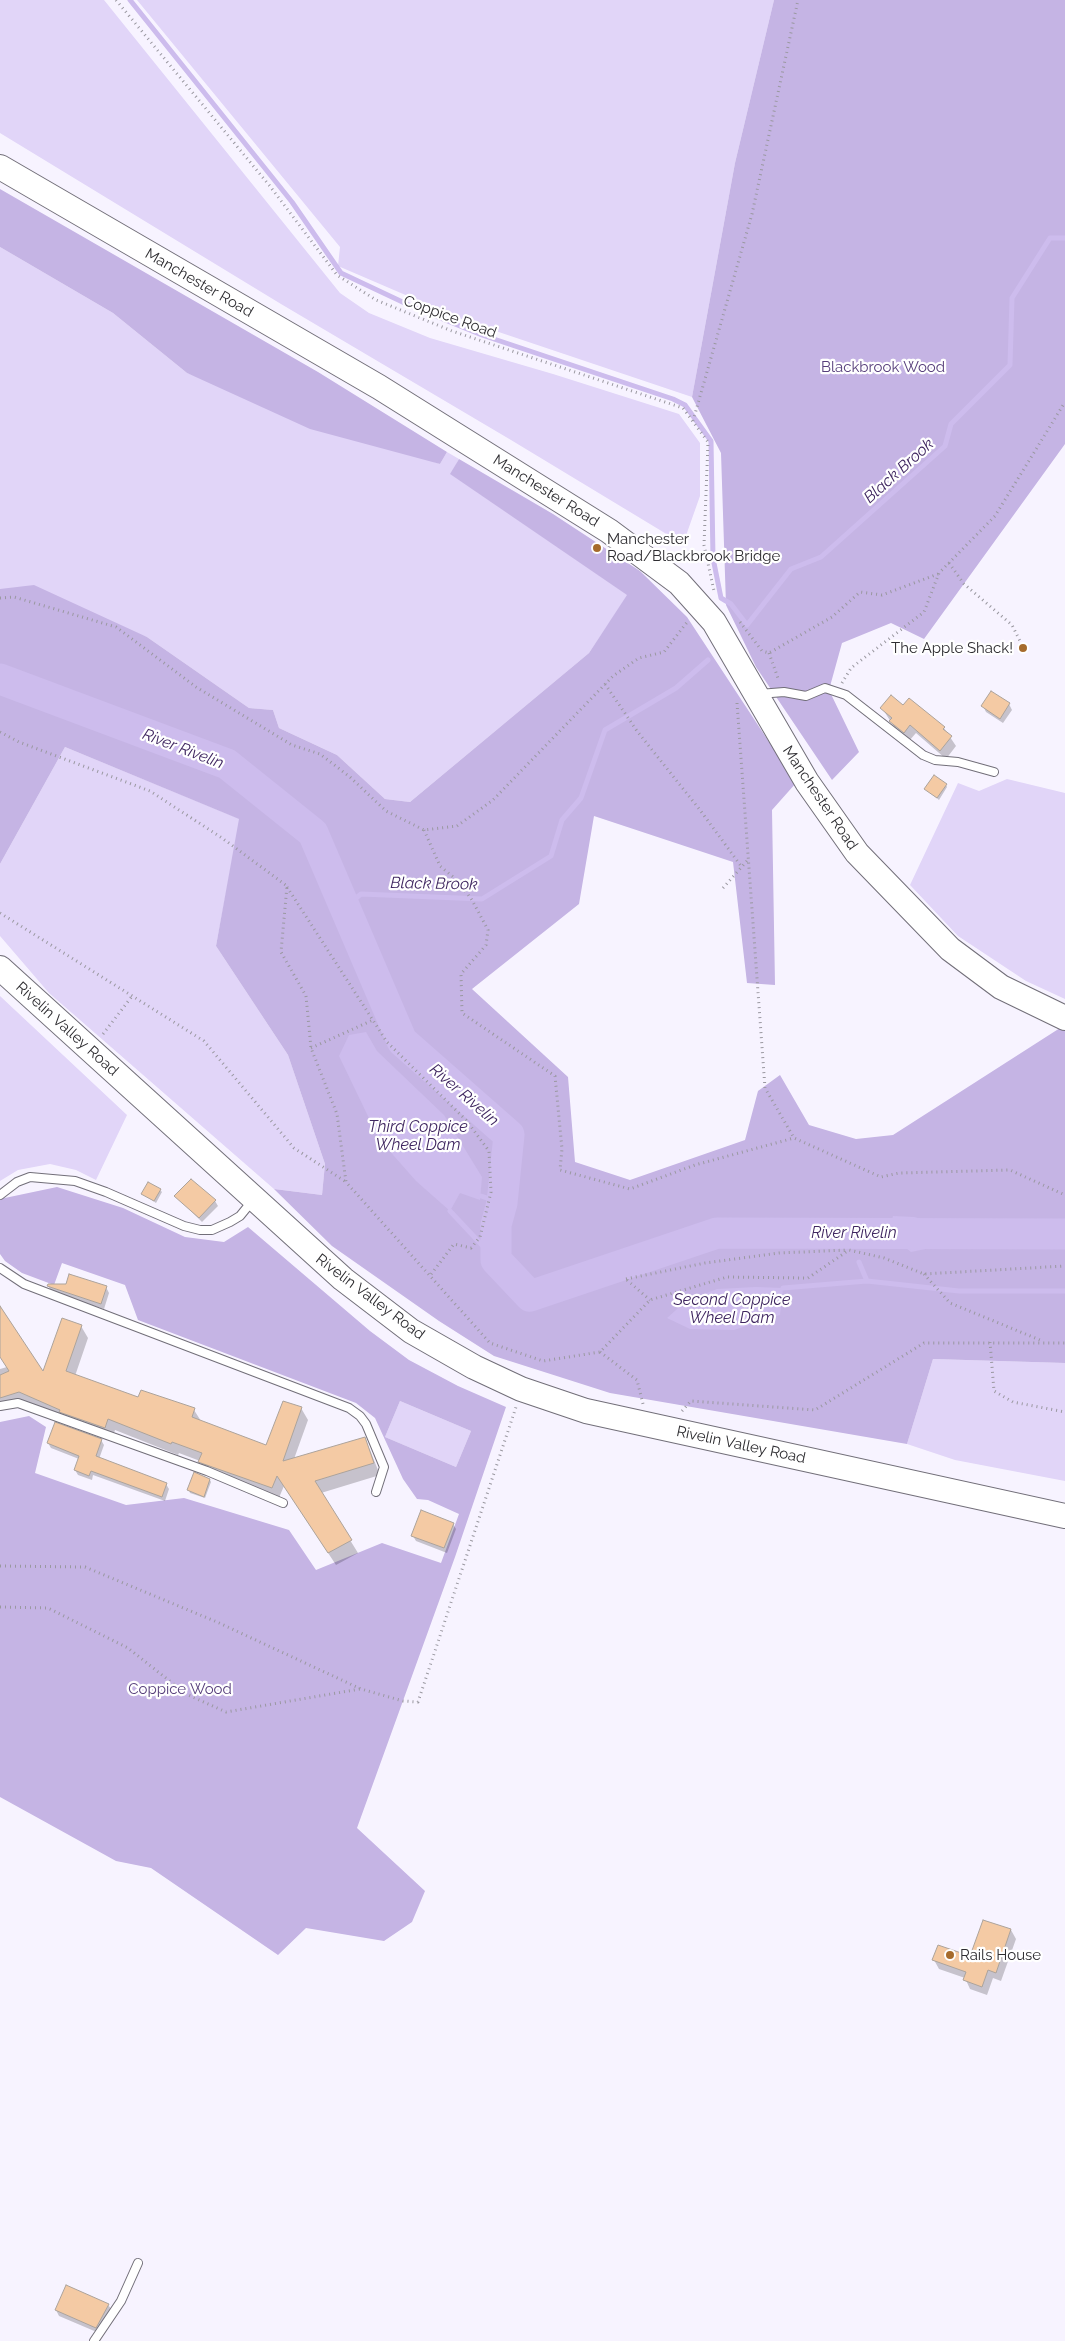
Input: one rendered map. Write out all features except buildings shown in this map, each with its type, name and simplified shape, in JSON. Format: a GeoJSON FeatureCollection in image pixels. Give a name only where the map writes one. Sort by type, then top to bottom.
{"type":"FeatureCollection","features":[{"type":"Feature","properties":{"kind":"main road","name":"Manchester Road"},"geometry":{"type":"LineString","coordinates":[[0,167],[379,387],[609,531],[679,583],[707,613],[807,782],[857,853],[905,905],[950,949],[1001,987],[1065,1018]]}},
{"type":"Feature","properties":{"kind":"main road","name":"Rivelin Valley Road"},"geometry":{"type":"LineString","coordinates":[[0,968],[308,1249],[381,1310],[446,1352],[521,1389],[586,1411],[1065,1516]]}},
{"type":"Feature","properties":{"kind":"lane"},"geometry":{"type":"LineString","coordinates":[[753,690],[806,696],[825,688],[846,695],[923,755],[935,760],[958,762],[994,772]]}},
{"type":"Feature","properties":{"kind":"lane"},"geometry":{"type":"LineString","coordinates":[[0,1195],[17,1182],[30,1177],[74,1181],[106,1192],[184,1226],[200,1230],[212,1230],[230,1222],[240,1216],[254,1199]]}},
{"type":"Feature","properties":{"kind":"lane"},"geometry":{"type":"LineString","coordinates":[[0,1268],[24,1284],[349,1408],[360,1416],[366,1424],[384,1467],[376,1492]]}},
{"type":"Feature","properties":{"kind":"lane"},"geometry":{"type":"LineString","coordinates":[[0,1406],[18,1403],[206,1471],[284,1503]]}},
{"type":"Feature","properties":{"kind":"lane"},"geometry":{"type":"LineString","coordinates":[[94,2341],[120,2301],[138,2263]]}},
{"type":"Feature","properties":{"kind":"path","name":"Coppice Road"},"geometry":{"type":"LineString","coordinates":[[116,0],[268,186],[337,275],[376,300],[452,331],[682,408],[708,442],[704,546],[714,594],[707,613]]}},
{"type":"Feature","properties":{"kind":"path"},"geometry":{"type":"LineString","coordinates":[[693,422],[752,214],[798,0]]}},
{"type":"Feature","properties":{"kind":"path"},"geometry":{"type":"LineString","coordinates":[[738,621],[762,651],[770,653],[832,617],[860,592],[882,595],[939,573],[995,516],[1065,402]]}},
{"type":"Feature","properties":{"kind":"path"},"geometry":{"type":"LineString","coordinates":[[949,563],[964,584],[1012,624],[1020,641]]}},
{"type":"Feature","properties":{"kind":"path"},"geometry":{"type":"LineString","coordinates":[[837,692],[851,668],[924,612],[939,573]]}},
{"type":"Feature","properties":{"kind":"path"},"geometry":{"type":"LineString","coordinates":[[0,598],[14,597],[116,627],[196,687],[292,745],[320,754],[350,777],[386,810],[424,830],[457,826],[493,800],[613,676],[639,658],[664,652],[707,613]]}},
{"type":"Feature","properties":{"kind":"path"},"geometry":{"type":"LineString","coordinates":[[770,653],[784,692]]}},
{"type":"Feature","properties":{"kind":"path"},"geometry":{"type":"LineString","coordinates":[[605,684],[634,727],[700,810],[741,866]]}},
{"type":"Feature","properties":{"kind":"path"},"geometry":{"type":"LineString","coordinates":[[753,690],[736,696],[765,1088],[794,1138],[881,1177],[899,1172],[1010,1170],[1065,1195]]}},
{"type":"Feature","properties":{"kind":"path"},"geometry":{"type":"LineString","coordinates":[[0,732],[19,742],[150,791],[222,838],[287,886],[387,1042],[466,1120],[489,1151],[491,1192],[480,1237],[471,1248],[454,1244],[430,1276]]}},
{"type":"Feature","properties":{"kind":"path"},"geometry":{"type":"LineString","coordinates":[[424,830],[440,866],[458,882],[472,900],[488,930],[486,945],[461,974],[462,1014],[556,1076],[562,1148],[560,1170],[630,1190],[695,1165],[794,1138]]}},
{"type":"Feature","properties":{"kind":"path"},"geometry":{"type":"LineString","coordinates":[[724,888],[747,861]]}},
{"type":"Feature","properties":{"kind":"path"},"geometry":{"type":"LineString","coordinates":[[287,886],[281,952],[306,996],[311,1048],[337,1114],[346,1182]]}},
{"type":"Feature","properties":{"kind":"path"},"geometry":{"type":"LineString","coordinates":[[0,913],[204,1041],[294,1148],[346,1182],[490,1343],[543,1361],[600,1352],[650,1300],[727,1277],[808,1278],[849,1250]]}},
{"type":"Feature","properties":{"kind":"path"},"geometry":{"type":"LineString","coordinates":[[90,1050],[133,995]]}},
{"type":"Feature","properties":{"kind":"path"},"geometry":{"type":"LineString","coordinates":[[311,1048],[373,1020]]}},
{"type":"Feature","properties":{"kind":"path"},"geometry":{"type":"LineString","coordinates":[[650,1300],[626,1279],[705,1263],[779,1253],[849,1250],[884,1258],[924,1274],[1065,1266]]}},
{"type":"Feature","properties":{"kind":"path"},"geometry":{"type":"LineString","coordinates":[[924,1274],[950,1303],[1043,1342]]}},
{"type":"Feature","properties":{"kind":"path"},"geometry":{"type":"LineString","coordinates":[[990,1342],[994,1391],[1013,1402],[1065,1412]]}},
{"type":"Feature","properties":{"kind":"path"},"geometry":{"type":"LineString","coordinates":[[600,1352],[637,1380],[658,1427],[691,1401],[815,1410],[924,1343],[1065,1343]]}},
{"type":"Feature","properties":{"kind":"path"},"geometry":{"type":"LineString","coordinates":[[0,1566],[85,1567],[217,1622],[360,1689],[403,1701],[418,1702],[521,1389]]}},
{"type":"Feature","properties":{"kind":"path"},"geometry":{"type":"LineString","coordinates":[[0,1607],[48,1608],[128,1648],[186,1694],[226,1712],[360,1689]]}},
{"type":"Feature","properties":{"kind":"shaded area"},"geometry":{"type":"Polygon","coordinates":[[[0,0],[104,0],[340,293],[369,313],[430,338],[679,414],[700,443],[700,496],[683,544],[281,304],[0,133],[0,0]]]}},
{"type":"Feature","properties":{"kind":"shaded area"},"geometry":{"type":"Polygon","coordinates":[[[137,0],[774,0],[735,163],[692,397],[466,321],[338,266],[340,247],[137,0]]]}},
{"type":"Feature","properties":{"kind":"shaded area"},"geometry":{"type":"Polygon","coordinates":[[[0,247],[113,313],[187,373],[440,464],[447,452],[459,459],[451,474],[628,595],[589,653],[410,802],[385,799],[337,755],[279,728],[273,710],[249,708],[147,637],[0,589],[0,247]]]}},
{"type":"Feature","properties":{"kind":"shaded area"},"geometry":{"type":"Polygon","coordinates":[[[65,747],[240,819],[216,946],[288,1055],[325,1164],[322,1195],[274,1189],[49,993],[0,936],[0,864],[65,747]]]}},
{"type":"Feature","properties":{"kind":"shaded area"},"geometry":{"type":"Polygon","coordinates":[[[1007,779],[1065,793],[1065,999],[1026,981],[958,936],[910,885],[958,783],[979,791],[1007,779]]]}},
{"type":"Feature","properties":{"kind":"shaded area"},"geometry":{"type":"Polygon","coordinates":[[[0,996],[127,1115],[96,1180],[76,1170],[50,1164],[18,1170],[0,1181],[0,996]]]}},
{"type":"Feature","properties":{"kind":"shaded area"},"geometry":{"type":"Polygon","coordinates":[[[933,1359],[1065,1363],[1065,1481],[955,1460],[907,1444],[933,1359]]]}},
{"type":"Feature","properties":{"kind":"shaded area"},"geometry":{"type":"Polygon","coordinates":[[[400,1401],[471,1431],[456,1467],[385,1437],[400,1401]]]}},
{"type":"Feature","properties":{"kind":"green space","name":"Blackbrook Wood"},"geometry":{"type":"Polygon","coordinates":[[[774,0],[1065,0],[1065,444],[924,639],[891,623],[842,643],[829,690],[859,752],[832,780],[756,667],[726,605],[721,453],[692,397],[735,163],[774,0]]]}},
{"type":"Feature","properties":{"kind":"green space"},"geometry":{"type":"Polygon","coordinates":[[[0,189],[318,372],[447,452],[440,464],[310,429],[187,373],[113,313],[0,247],[0,189]]]}},
{"type":"Feature","properties":{"kind":"green space"},"geometry":{"type":"Polygon","coordinates":[[[459,459],[553,514],[640,571],[687,617],[796,783],[772,810],[775,985],[747,983],[733,862],[594,816],[579,904],[472,989],[568,1077],[575,1162],[630,1180],[745,1140],[758,1091],[780,1075],[809,1125],[856,1139],[893,1135],[1060,1028],[1065,1030],[1065,1363],[933,1359],[907,1444],[610,1393],[494,1356],[439,1321],[332,1246],[274,1189],[322,1195],[325,1164],[288,1055],[216,946],[239,819],[65,747],[0,864],[0,589],[34,585],[147,637],[249,708],[273,710],[279,728],[337,755],[385,799],[410,802],[589,653],[627,595],[450,474],[459,459]]]}},
{"type":"Feature","properties":{"kind":"green space","name":"Coppice Wood"},"geometry":{"type":"Polygon","coordinates":[[[57,1187],[123,1208],[185,1237],[224,1242],[248,1227],[370,1331],[409,1360],[458,1386],[506,1407],[455,1557],[357,1828],[425,1891],[412,1922],[384,1941],[306,1928],[278,1955],[151,1868],[116,1861],[0,1797],[0,1422],[29,1416],[46,1427],[35,1473],[126,1505],[184,1498],[289,1530],[316,1570],[382,1543],[441,1563],[459,1514],[428,1500],[417,1499],[403,1479],[375,1418],[356,1403],[138,1320],[125,1285],[62,1263],[54,1285],[22,1273],[5,1261],[0,1254],[0,1199],[57,1187]],[[400,1401],[385,1437],[456,1467],[471,1431],[400,1401]]]}},
{"type":"Feature","properties":{"kind":"water","name":"Third Coppice Wheel Dam"},"geometry":{"type":"Polygon","coordinates":[[[366,1032],[377,1051],[444,1115],[482,1177],[480,1200],[460,1193],[450,1211],[416,1181],[379,1139],[339,1056],[349,1035],[366,1032]]]}},
{"type":"Feature","properties":{"kind":"water"},"geometry":{"type":"Polygon","coordinates":[[[893,1216],[914,1217],[932,1222],[935,1247],[911,1252],[888,1234],[893,1216]]]}},
{"type":"Feature","properties":{"kind":"water","name":"Second Coppice Wheel Dam"},"geometry":{"type":"Polygon","coordinates":[[[783,1288],[780,1315],[734,1330],[690,1329],[667,1318],[686,1301],[717,1289],[783,1288]]]}},
{"type":"Feature","properties":{"kind":"waterway"},"geometry":{"type":"LineString","coordinates":[[130,0],[292,202],[341,273],[411,306],[482,335],[673,399],[685,405],[711,441],[713,558],[721,598],[731,604],[747,625],[791,569],[821,557],[945,446],[951,424],[1010,365],[1012,298],[1050,238],[1065,238]]}},
{"type":"Feature","properties":{"kind":"waterway","name":"Black Brook"},"geometry":{"type":"LineString","coordinates":[[345,907],[361,894],[482,899],[551,856],[562,820],[581,798],[605,730],[676,688],[708,660]]}},
{"type":"Feature","properties":{"kind":"waterway","name":"River Rivelin"},"geometry":{"type":"LineString","coordinates":[[0,679],[227,764],[313,833],[402,1041],[509,1135],[502,1203],[496,1225],[496,1260],[530,1296],[717,1233],[1065,1234]]}},
{"type":"Feature","properties":{"kind":"waterway"},"geometry":{"type":"LineString","coordinates":[[481,1196],[502,1203]]}},
{"type":"Feature","properties":{"kind":"waterway"},"geometry":{"type":"LineString","coordinates":[[450,1211],[496,1260]]}},
{"type":"Feature","properties":{"kind":"waterway"},"geometry":{"type":"LineString","coordinates":[[859,1262],[867,1281],[959,1291],[1065,1291]]}},
{"type":"Feature","properties":{"kind":"waterway"},"geometry":{"type":"LineString","coordinates":[[783,1288],[867,1281]]}},
{"type":"Feature","properties":{"kind":"place","name":"Manchester Road/Blackbrook Bridge"},"geometry":{"type":"Point","coordinates":[597,548]}},
{"type":"Feature","properties":{"kind":"place","name":"The Apple Shack!"},"geometry":{"type":"Point","coordinates":[1023,648]}},
{"type":"Feature","properties":{"kind":"place","name":"Rails House"},"geometry":{"type":"Point","coordinates":[950,1955]}}]}
